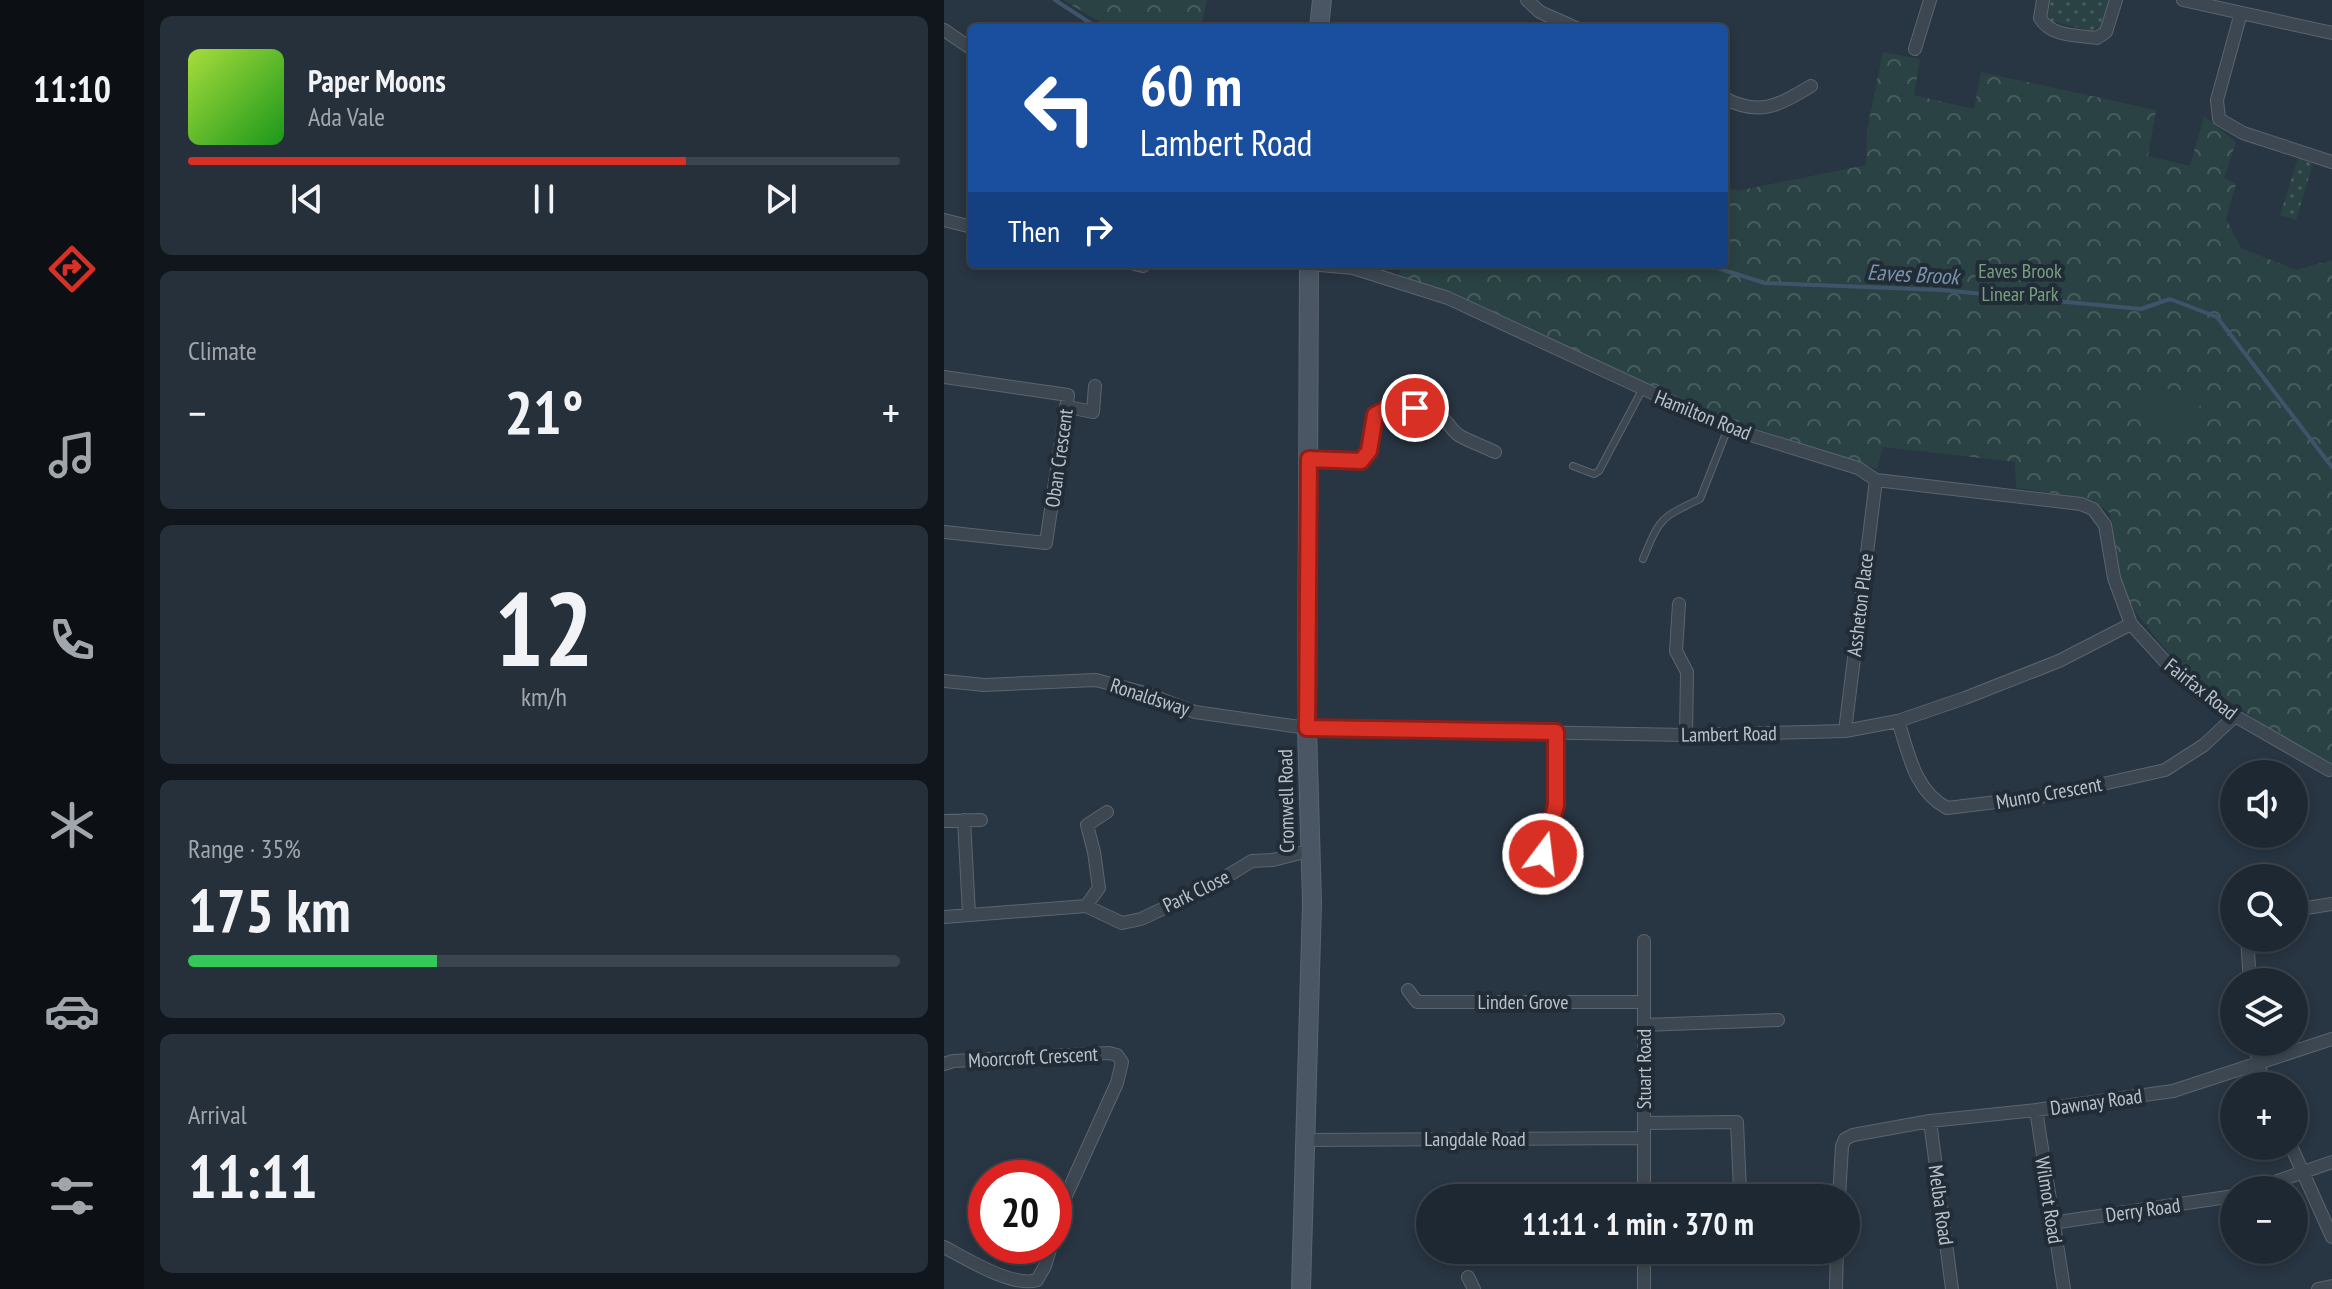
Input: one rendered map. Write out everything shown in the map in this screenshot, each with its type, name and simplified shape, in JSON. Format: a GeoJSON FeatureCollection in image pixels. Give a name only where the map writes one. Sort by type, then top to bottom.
{"type":"FeatureCollection","features":[{"type":"Feature","properties":{"kind":"street"},"geometry":{"type":"LineString","coordinates":[[1319,24],[1322,0]]}},
{"type":"Feature","properties":{"kind":"street"},"geometry":{"type":"LineString","coordinates":[[1527,0],[1540,12],[1567,24]]}},
{"type":"Feature","properties":{"kind":"street"},"geometry":{"type":"LineString","coordinates":[[1915,49],[1930,0]]}},
{"type":"Feature","properties":{"kind":"street"},"geometry":{"type":"LineString","coordinates":[[2043,0],[2040,18],[2046,27],[2059,33],[2097,38],[2106,32],[2116,0]]}},
{"type":"Feature","properties":{"kind":"street"},"geometry":{"type":"LineString","coordinates":[[2183,0],[2332,33]]}},
{"type":"Feature","properties":{"kind":"street"},"geometry":{"type":"LineString","coordinates":[[2241,13],[2217,100],[2219,119],[2243,133],[2332,162]]}},
{"type":"Feature","properties":{"kind":"street"},"geometry":{"type":"LineString","coordinates":[[944,30],[968,46]]}},
{"type":"Feature","properties":{"kind":"street"},"geometry":{"type":"LineString","coordinates":[[1728,99],[1762,110],[1811,86]]}},
{"type":"Feature","properties":{"kind":"street"},"geometry":{"type":"LineString","coordinates":[[944,220],[968,226]]}},
{"type":"Feature","properties":{"kind":"street","name":"Cromwell Road"},"geometry":{"type":"LineString","coordinates":[[1301,1289],[1312,903],[1308,851],[1307,728],[1309,268]]}},
{"type":"Feature","properties":{"kind":"street","name":"Hamilton Road"},"geometry":{"type":"LineString","coordinates":[[1353,268],[1448,298],[1728,428],[1858,468],[1876,480],[2081,504],[2093,509],[2105,525]]}},
{"type":"Feature","properties":{"kind":"street","name":"Oban Crescent"},"geometry":{"type":"LineString","coordinates":[[944,377],[1068,395],[1046,543],[944,532]]}},
{"type":"Feature","properties":{"kind":"street"},"geometry":{"type":"LineString","coordinates":[[1068,407],[1093,412],[1095,386]]}},
{"type":"Feature","properties":{"kind":"street"},"geometry":{"type":"LineString","coordinates":[[1309,459],[1361,461],[1369,451],[1375,415],[1388,408],[1399,407],[1432,412],[1462,437],[1495,452]]}},
{"type":"Feature","properties":{"kind":"street","name":"Assheton Place"},"geometry":{"type":"LineString","coordinates":[[1845,731],[1876,480]]}},
{"type":"Feature","properties":{"kind":"street","name":"Fairfax Road"},"geometry":{"type":"LineString","coordinates":[[2105,525],[2114,578],[2131,624],[2171,668],[2208,699],[2329,770]]}},
{"type":"Feature","properties":{"kind":"street"},"geometry":{"type":"LineString","coordinates":[[1679,604],[1676,651],[1687,672],[1686,735]]}},
{"type":"Feature","properties":{"kind":"street","name":"Lambert Road"},"geometry":{"type":"LineString","coordinates":[[1307,728],[1686,735],[1845,731],[1898,721],[1965,698],[2059,661],[2131,624]]}},
{"type":"Feature","properties":{"kind":"street","name":"Ronaldsway"},"geometry":{"type":"LineString","coordinates":[[944,681],[984,685],[1096,680],[1145,693],[1195,712],[1307,728]]}},
{"type":"Feature","properties":{"kind":"street","name":"Munro Crescent"},"geometry":{"type":"LineString","coordinates":[[1898,721],[1921,787],[1932,800],[1947,808],[2054,795],[2165,770],[2204,745],[2235,716]]}},
{"type":"Feature","properties":{"kind":"street"},"geometry":{"type":"LineString","coordinates":[[1086,906],[1099,888],[1087,825],[1107,812]]}},
{"type":"Feature","properties":{"kind":"street"},"geometry":{"type":"LineString","coordinates":[[964,820],[969,914]]}},
{"type":"Feature","properties":{"kind":"street"},"geometry":{"type":"LineString","coordinates":[[944,821],[981,820]]}},
{"type":"Feature","properties":{"kind":"street","name":"Park Close"},"geometry":{"type":"LineString","coordinates":[[944,917],[1086,906],[1122,923],[1141,919],[1209,887],[1252,861],[1273,860],[1308,851]]}},
{"type":"Feature","properties":{"kind":"street"},"geometry":{"type":"LineString","coordinates":[[2308,908],[2332,904]]}},
{"type":"Feature","properties":{"kind":"street","name":"Stuart Road"},"geometry":{"type":"LineString","coordinates":[[1644,941],[1644,1184]]}},
{"type":"Feature","properties":{"kind":"street","name":"Linden Grove"},"geometry":{"type":"LineString","coordinates":[[1408,990],[1417,1002],[1644,1002]]}},
{"type":"Feature","properties":{"kind":"street"},"geometry":{"type":"LineString","coordinates":[[1644,1025],[1778,1020]]}},
{"type":"Feature","properties":{"kind":"street","name":"Dawnay Road"},"geometry":{"type":"LineString","coordinates":[[1840,1184],[1842,1146],[1845,1139],[1853,1135],[1930,1121],[2173,1091],[2332,1039]]}},
{"type":"Feature","properties":{"kind":"street","name":"Moorcroft Crescent"},"geometry":{"type":"LineString","coordinates":[[944,1064],[953,1061],[1117,1055],[1122,1062],[1117,1083],[1072,1182]]}},
{"type":"Feature","properties":{"kind":"street"},"geometry":{"type":"LineString","coordinates":[[2257,1056],[2261,1072]]}},
{"type":"Feature","properties":{"kind":"street","name":"Wilmot Road"},"geometry":{"type":"LineString","coordinates":[[2036,1110],[2064,1289]]}},
{"type":"Feature","properties":{"kind":"street","name":"Melba Road"},"geometry":{"type":"LineString","coordinates":[[1930,1121],[1952,1289]]}},
{"type":"Feature","properties":{"kind":"street"},"geometry":{"type":"LineString","coordinates":[[1644,1123],[1737,1122],[1740,1184]]}},
{"type":"Feature","properties":{"kind":"street","name":"Langdale Road"},"geometry":{"type":"LineString","coordinates":[[1306,1140],[1644,1138]]}},
{"type":"Feature","properties":{"kind":"street"},"geometry":{"type":"LineString","coordinates":[[2297,1160],[2332,1237]]}},
{"type":"Feature","properties":{"kind":"street"},"geometry":{"type":"LineString","coordinates":[[2294,1176],[2332,1162]]}},
{"type":"Feature","properties":{"kind":"street","name":"Derry Road"},"geometry":{"type":"LineString","coordinates":[[2052,1223],[2220,1198]]}},
{"type":"Feature","properties":{"kind":"street"},"geometry":{"type":"LineString","coordinates":[[944,1247],[968,1259]]}},
{"type":"Feature","properties":{"kind":"street"},"geometry":{"type":"LineString","coordinates":[[979,1264],[1027,1284],[1037,1280],[1046,1264]]}},
{"type":"Feature","properties":{"kind":"street"},"geometry":{"type":"LineString","coordinates":[[1644,1264],[1644,1289]]}},
{"type":"Feature","properties":{"kind":"street"},"geometry":{"type":"LineString","coordinates":[[1836,1289],[1837,1264]]}},
{"type":"Feature","properties":{"kind":"street"},"geometry":{"type":"LineString","coordinates":[[2318,1289],[2332,1286]]}},
{"type":"Feature","properties":{"kind":"lane"},"geometry":{"type":"LineString","coordinates":[[1573,466],[1594,474],[1599,471],[1642,390]]}},
{"type":"Feature","properties":{"kind":"lane"},"geometry":{"type":"LineString","coordinates":[[1643,559],[1665,515],[1700,499],[1728,428]]}},
{"type":"Feature","properties":{"kind":"lane"},"geometry":{"type":"LineString","coordinates":[[1510,865],[1526,867],[1538,862],[1543,854],[1556,805],[1556,732]]}},
{"type":"Feature","properties":{"kind":"green space"},"geometry":{"type":"Polygon","coordinates":[[[1063,0],[1207,0],[1202,24],[1103,24],[1063,0]]]}},
{"type":"Feature","properties":{"kind":"green space"},"geometry":{"type":"Polygon","coordinates":[[[2050,0],[2111,0],[2103,27],[2091,31],[2051,21],[2047,12],[2050,0]]]}},
{"type":"Feature","properties":{"kind":"green space","name":"Eaves Brook Linear Park"},"geometry":{"type":"Polygon","coordinates":[[[1883,52],[1920,59],[1914,95],[1974,109],[1981,72],[2156,110],[2148,156],[2190,166],[2204,116],[2236,142],[2224,178],[2236,184],[2226,219],[2241,248],[2296,270],[2332,260],[2332,771],[2180,668],[2122,595],[2110,513],[2086,498],[2016,488],[2015,462],[1883,447],[1877,469],[1642,390],[1399,274],[1400,268],[1728,268],[1728,188],[1737,191],[1866,165],[1867,130],[1883,52]]]}},
{"type":"Feature","properties":{"kind":"green space"},"geometry":{"type":"Polygon","coordinates":[[[2298,158],[2313,164],[2296,220],[2280,215],[2298,158]]]}},
{"type":"Feature","properties":{"kind":"green space"},"geometry":{"type":"Polygon","coordinates":[[[2153,382],[2201,403],[2188,435],[2139,413],[2153,382]]]}},
{"type":"Feature","properties":{"kind":"waterway","name":"Eaves Brook"},"geometry":{"type":"LineString","coordinates":[[1055,0],[1092,24]]}},
{"type":"Feature","properties":{"kind":"waterway","name":"Eaves Brook"},"geometry":{"type":"LineString","coordinates":[[1717,268],[1765,283],[1941,290],[2141,309],[2170,299],[2217,317],[2332,467]]}},
{"type":"Feature","properties":{"kind":"route"},"geometry":{"type":"LineString","coordinates":[[1415,408],[1380,410],[1373,419],[1372,443],[1361,461],[1309,459],[1307,728],[1556,732],[1556,805],[1543,854]]}}]}
